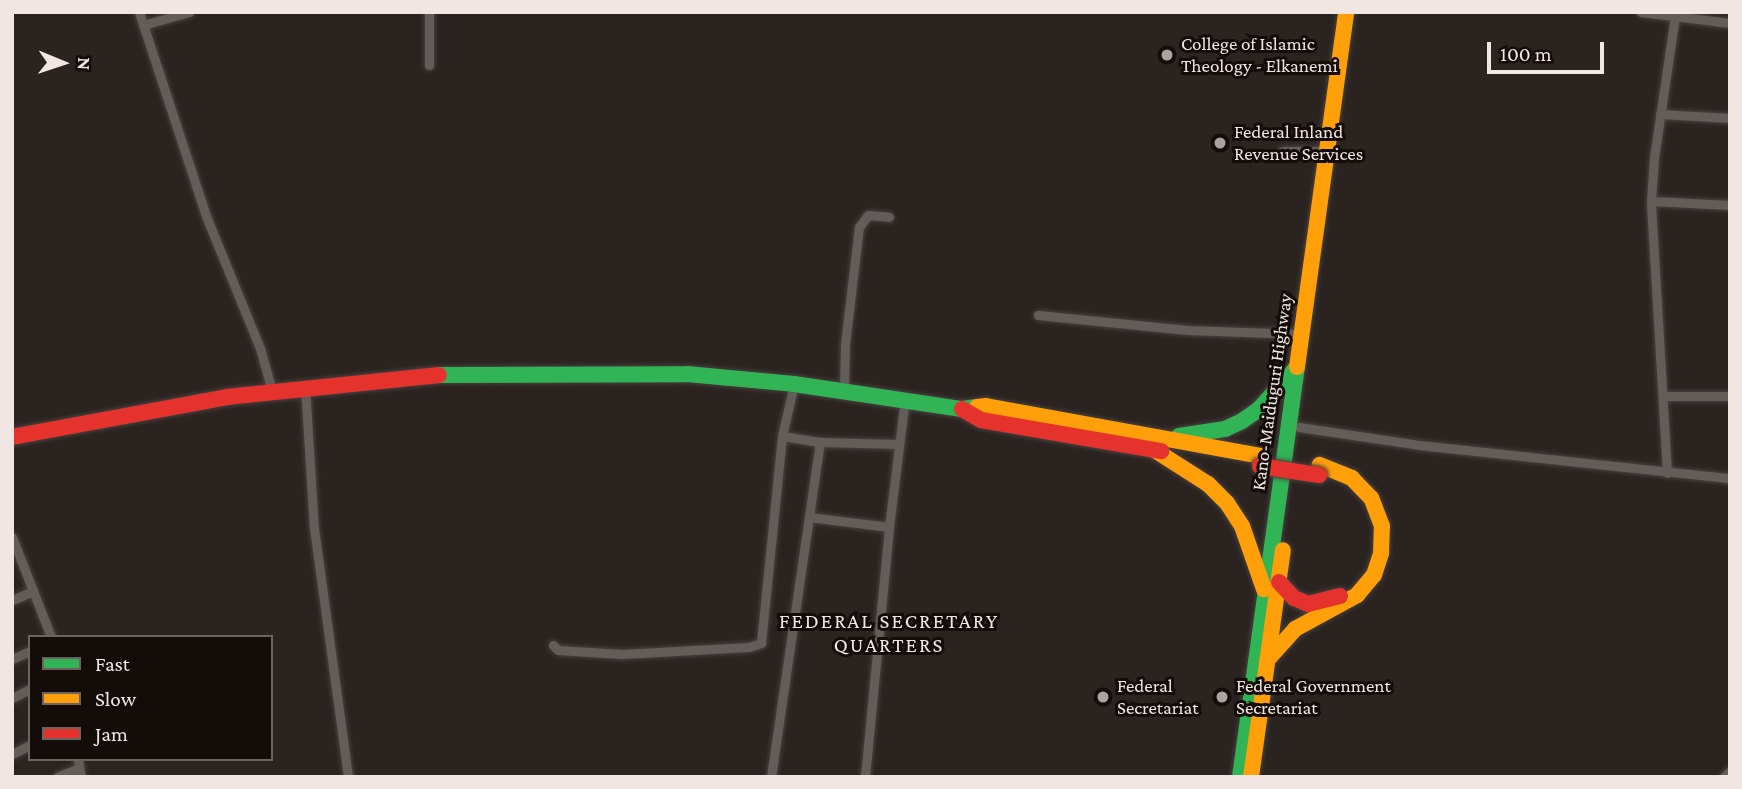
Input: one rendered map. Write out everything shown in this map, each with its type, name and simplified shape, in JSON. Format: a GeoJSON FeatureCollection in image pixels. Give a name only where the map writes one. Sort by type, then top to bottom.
{"type":"FeatureCollection","features":[{"type":"Feature","properties":{"kind":"highway","name":"Kano-Maiduguri Highway"},"geometry":{"type":"LineString","coordinates":[[1240,777],[1346,12]]}},
{"type":"Feature","properties":{"kind":"highway","name":"Kano-Maiduguri Highway"},"geometry":{"type":"LineString","coordinates":[[1251,777],[1356,12]]}},
{"type":"Feature","properties":{"kind":"highway"},"geometry":{"type":"LineString","coordinates":[[1153,444],[1242,421],[1268,401],[1297,366]]}},
{"type":"Feature","properties":{"kind":"highway"},"geometry":{"type":"LineString","coordinates":[[12,437],[155,408],[305,386],[441,375],[687,374],[794,384],[905,399],[962,409],[981,420],[1153,444],[1319,470],[1352,478],[1371,498],[1382,526],[1380,560],[1374,576],[1357,595],[1295,629],[1268,659]]}},
{"type":"Feature","properties":{"kind":"highway"},"geometry":{"type":"LineString","coordinates":[[1153,444],[1208,484],[1227,503],[1242,526],[1266,593]]}},
{"type":"Feature","properties":{"kind":"highway"},"geometry":{"type":"LineString","coordinates":[[1279,582],[1301,602],[1326,603],[1351,589],[1367,567],[1373,530],[1366,509],[1343,484],[1319,470]]}},
{"type":"Feature","properties":{"kind":"street"},"geometry":{"type":"LineString","coordinates":[[139,12],[206,216],[260,348],[272,391]]}},
{"type":"Feature","properties":{"kind":"street"},"geometry":{"type":"LineString","coordinates":[[143,25],[189,12]]}},
{"type":"Feature","properties":{"kind":"street"},"geometry":{"type":"LineString","coordinates":[[429,12],[429,65]]}},
{"type":"Feature","properties":{"kind":"street"},"geometry":{"type":"LineString","coordinates":[[1643,12],[1730,23]]}},
{"type":"Feature","properties":{"kind":"street"},"geometry":{"type":"LineString","coordinates":[[1667,473],[1651,201],[1660,114],[1675,16]]}},
{"type":"Feature","properties":{"kind":"street"},"geometry":{"type":"LineString","coordinates":[[1660,114],[1730,118]]}},
{"type":"Feature","properties":{"kind":"street"},"geometry":{"type":"LineString","coordinates":[[1283,151],[1326,151]]}},
{"type":"Feature","properties":{"kind":"street"},"geometry":{"type":"LineString","coordinates":[[1651,201],[1730,205]]}},
{"type":"Feature","properties":{"kind":"street"},"geometry":{"type":"LineString","coordinates":[[844,391],[845,344],[859,227],[868,215],[890,217]]}},
{"type":"Feature","properties":{"kind":"street"},"geometry":{"type":"LineString","coordinates":[[1038,315],[1186,330],[1301,334]]}},
{"type":"Feature","properties":{"kind":"street"},"geometry":{"type":"LineString","coordinates":[[553,645],[558,650],[622,654],[749,647],[761,643],[782,436],[794,384]]}},
{"type":"Feature","properties":{"kind":"street"},"geometry":{"type":"LineString","coordinates":[[305,386],[314,528],[348,777]]}},
{"type":"Feature","properties":{"kind":"street"},"geometry":{"type":"LineString","coordinates":[[1663,396],[1730,396]]}},
{"type":"Feature","properties":{"kind":"street"},"geometry":{"type":"LineString","coordinates":[[865,777],[888,527],[905,399]]}},
{"type":"Feature","properties":{"kind":"street"},"geometry":{"type":"LineString","coordinates":[[1299,427],[1419,445],[1730,478]]}},
{"type":"Feature","properties":{"kind":"street"},"geometry":{"type":"LineString","coordinates":[[782,436],[820,442],[899,444]]}},
{"type":"Feature","properties":{"kind":"street"},"geometry":{"type":"LineString","coordinates":[[771,777],[820,442]]}},
{"type":"Feature","properties":{"kind":"street"},"geometry":{"type":"LineString","coordinates":[[809,517],[888,527]]}},
{"type":"Feature","properties":{"kind":"street"},"geometry":{"type":"LineString","coordinates":[[12,537],[50,635]]}},
{"type":"Feature","properties":{"kind":"street"},"geometry":{"type":"LineString","coordinates":[[12,600],[33,590]]}},
{"type":"Feature","properties":{"kind":"street"},"geometry":{"type":"LineString","coordinates":[[12,659],[28,652]]}},
{"type":"Feature","properties":{"kind":"street"},"geometry":{"type":"LineString","coordinates":[[12,698],[28,690]]}},
{"type":"Feature","properties":{"kind":"street"},"geometry":{"type":"LineString","coordinates":[[12,754],[28,746]]}},
{"type":"Feature","properties":{"kind":"street"},"geometry":{"type":"LineString","coordinates":[[58,777],[79,768]]}},
{"type":"Feature","properties":{"kind":"street"},"geometry":{"type":"LineString","coordinates":[[1724,777],[1730,771]]}},
{"type":"Feature","properties":{"kind":"traffic: fast"},"geometry":{"type":"LineString","coordinates":[[1240,777],[1297,367]]}},
{"type":"Feature","properties":{"kind":"traffic: fast"},"geometry":{"type":"LineString","coordinates":[[1179,436],[1225,429],[1242,421],[1259,409],[1296,368]]}},
{"type":"Feature","properties":{"kind":"traffic: fast"},"geometry":{"type":"LineString","coordinates":[[439,375],[687,374],[794,384],[962,409],[977,407]]}},
{"type":"Feature","properties":{"kind":"traffic: slow"},"geometry":{"type":"LineString","coordinates":[[1297,367],[1346,12]]}},
{"type":"Feature","properties":{"kind":"traffic: slow"},"geometry":{"type":"LineString","coordinates":[[977,407],[986,406],[1261,456]]}},
{"type":"Feature","properties":{"kind":"traffic: slow"},"geometry":{"type":"LineString","coordinates":[[1153,449],[1208,484],[1227,503],[1242,526],[1264,589]]}},
{"type":"Feature","properties":{"kind":"traffic: slow"},"geometry":{"type":"LineString","coordinates":[[1270,657],[1295,629],[1357,595],[1374,575],[1381,553],[1382,526],[1371,498],[1352,478],[1320,465]]}},
{"type":"Feature","properties":{"kind":"traffic: slow"},"geometry":{"type":"LineString","coordinates":[[1251,777],[1283,550]]}},
{"type":"Feature","properties":{"kind":"traffic: jam"},"geometry":{"type":"LineString","coordinates":[[12,437],[227,397],[439,375]]}},
{"type":"Feature","properties":{"kind":"traffic: jam"},"geometry":{"type":"LineString","coordinates":[[962,409],[981,420],[1161,451]]}},
{"type":"Feature","properties":{"kind":"traffic: jam"},"geometry":{"type":"LineString","coordinates":[[1260,466],[1319,475]]}},
{"type":"Feature","properties":{"kind":"traffic: jam"},"geometry":{"type":"LineString","coordinates":[[1279,582],[1294,598],[1308,604],[1340,596]]}},
{"type":"Feature","properties":{"kind":"place","name":"College of Islamic Theology - Elkanemi"},"geometry":{"type":"Point","coordinates":[1167,55]}},
{"type":"Feature","properties":{"kind":"place","name":"Federal Inland Revenue Services"},"geometry":{"type":"Point","coordinates":[1220,143]}},
{"type":"Feature","properties":{"kind":"place","name":"Federal Secretariat"},"geometry":{"type":"Point","coordinates":[1103,697]}},
{"type":"Feature","properties":{"kind":"place","name":"Federal Government Secretariat"},"geometry":{"type":"Point","coordinates":[1222,697]}},
{"type":"Feature","properties":{"kind":"district","name":"FEDERAL SECRETARY QUARTERS"},"geometry":{"type":"Point","coordinates":[889,633]}}]}
